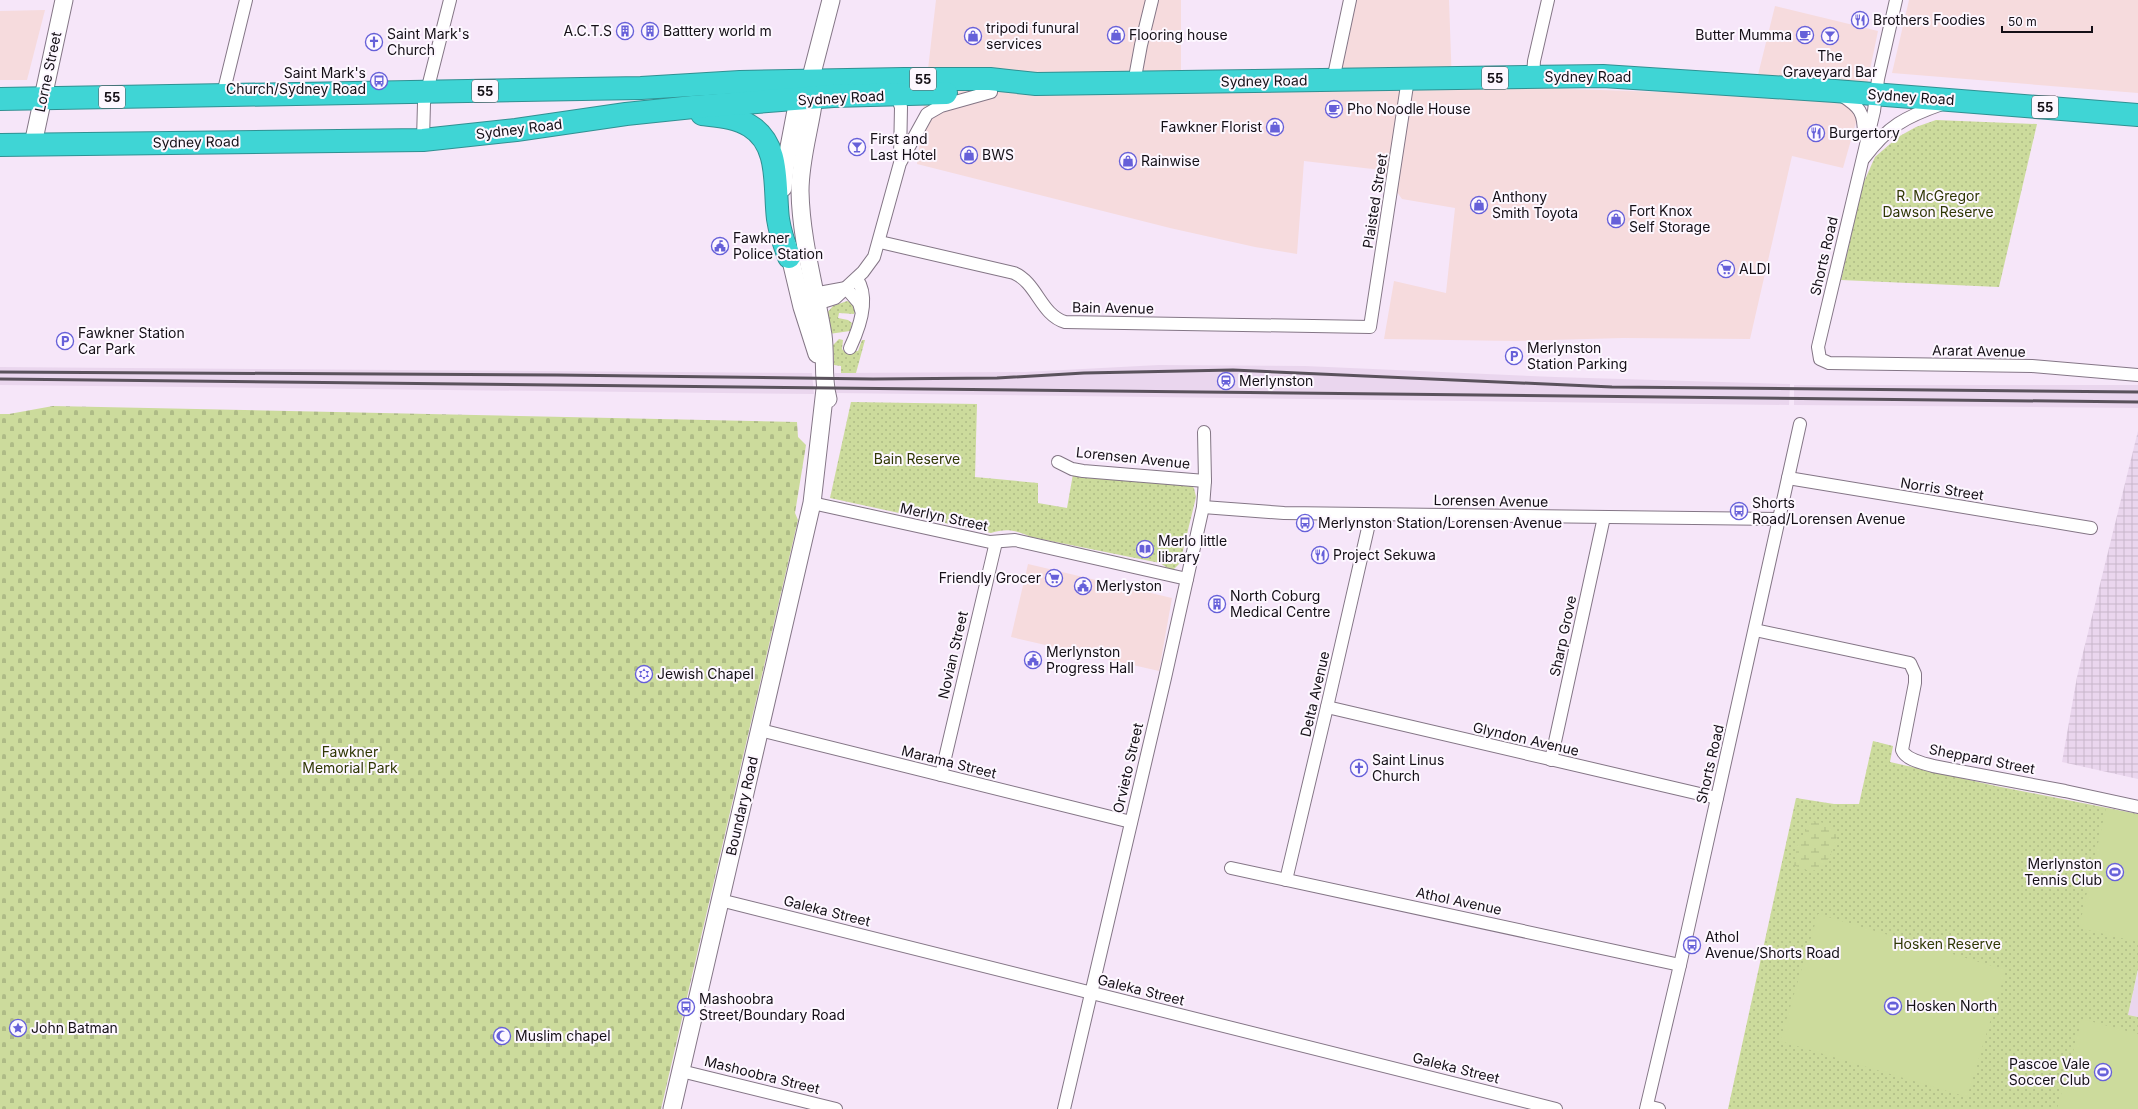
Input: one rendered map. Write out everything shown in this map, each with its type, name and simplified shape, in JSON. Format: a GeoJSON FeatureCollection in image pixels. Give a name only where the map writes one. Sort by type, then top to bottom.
{"type":"FeatureCollection","features":[{"type":"Feature","properties":{"kind":"highway","name":"Sydney Road"},"geometry":{"type":"LineString","coordinates":[[0,145],[423,140],[516,130],[670,109],[807,93],[990,79],[1036,84],[1630,77],[1876,94],[2138,115]]}},
{"type":"Feature","properties":{"kind":"highway","name":"Sydney Road"},"geometry":{"type":"LineString","coordinates":[[0,99],[641,88],[747,82],[807,93],[896,95],[991,92],[1036,84]]}},
{"type":"Feature","properties":{"kind":"highway"},"geometry":{"type":"LineString","coordinates":[[670,109],[739,120],[750,126],[766,141],[774,164],[781,235],[789,257]]}},
{"type":"Feature","properties":{"kind":"main road","name":"Lorne Street"},"geometry":{"type":"LineString","coordinates":[[33,144],[41,98],[64,0]]}},
{"type":"Feature","properties":{"kind":"main road"},"geometry":{"type":"LineString","coordinates":[[807,93],[831,0]]}},
{"type":"Feature","properties":{"kind":"main road","name":"Boundary Road"},"geometry":{"type":"LineString","coordinates":[[672,1109],[812,502],[825,384],[825,356],[809,300],[789,257],[783,222],[784,168],[807,93]]}},
{"type":"Feature","properties":{"kind":"main road","name":"Boundary Road"},"geometry":{"type":"LineString","coordinates":[[807,93],[800,190],[809,300]]}},
{"type":"Feature","properties":{"kind":"street"},"geometry":{"type":"LineString","coordinates":[[223,94],[246,0]]}},
{"type":"Feature","properties":{"kind":"street"},"geometry":{"type":"LineString","coordinates":[[423,140],[422,121],[426,92],[450,0]]}},
{"type":"Feature","properties":{"kind":"street"},"geometry":{"type":"LineString","coordinates":[[1134,83],[1141,45],[1152,0]]}},
{"type":"Feature","properties":{"kind":"street"},"geometry":{"type":"LineString","coordinates":[[1333,80],[1350,0]]}},
{"type":"Feature","properties":{"kind":"street"},"geometry":{"type":"LineString","coordinates":[[1533,77],[1534,61],[1548,0]]}},
{"type":"Feature","properties":{"kind":"street","name":"Shorts Road"},"geometry":{"type":"LineString","coordinates":[[1820,359],[1818,347],[1863,155],[1896,0]]}},
{"type":"Feature","properties":{"kind":"street","name":"Plaisted Street"},"geometry":{"type":"LineString","coordinates":[[1370,327],[1408,79]]}},
{"type":"Feature","properties":{"kind":"street","name":"Shorts Road"},"geometry":{"type":"LineString","coordinates":[[1834,91],[1855,104],[1860,111],[1864,125],[1863,155]]}},
{"type":"Feature","properties":{"kind":"street"},"geometry":{"type":"LineString","coordinates":[[809,300],[846,288],[869,265],[880,242],[900,163],[920,124],[927,114],[941,106],[991,92]]}},
{"type":"Feature","properties":{"kind":"street"},"geometry":{"type":"LineString","coordinates":[[896,95],[901,107],[900,163]]}},
{"type":"Feature","properties":{"kind":"street","name":"Shorts Road"},"geometry":{"type":"LineString","coordinates":[[1863,155],[1877,141],[1905,118],[1953,100]]}},
{"type":"Feature","properties":{"kind":"street","name":"Bain Avenue"},"geometry":{"type":"LineString","coordinates":[[880,242],[1008,271],[1020,276],[1053,316],[1065,322],[1370,327]]}},
{"type":"Feature","properties":{"kind":"street"},"geometry":{"type":"LineString","coordinates":[[850,348],[854,340],[864,295],[857,278]]}},
{"type":"Feature","properties":{"kind":"street"},"geometry":{"type":"LineString","coordinates":[[846,288],[859,303],[861,310]]}},
{"type":"Feature","properties":{"kind":"street","name":"Ararat Avenue"},"geometry":{"type":"LineString","coordinates":[[1820,359],[1829,364],[2032,366],[2138,375]]}},
{"type":"Feature","properties":{"kind":"street","name":"Shorts Road"},"geometry":{"type":"LineString","coordinates":[[1646,1108],[1680,965],[1800,424]]}},
{"type":"Feature","properties":{"kind":"street","name":"Orvieto Street"},"geometry":{"type":"LineString","coordinates":[[1064,1109],[1203,507],[1205,481],[1204,432]]}},
{"type":"Feature","properties":{"kind":"street","name":"Lorensen Avenue"},"geometry":{"type":"LineString","coordinates":[[1058,462],[1083,471],[1205,481]]}},
{"type":"Feature","properties":{"kind":"street","name":"Norris Street"},"geometry":{"type":"LineString","coordinates":[[1788,478],[2091,528]]}},
{"type":"Feature","properties":{"kind":"street","name":"Merlyn Street"},"geometry":{"type":"LineString","coordinates":[[812,502],[964,537],[996,542],[1015,540],[1187,579]]}},
{"type":"Feature","properties":{"kind":"street","name":"Lorensen Avenue"},"geometry":{"type":"LineString","coordinates":[[1203,507],[1284,513],[1370,515],[1779,519]]}},
{"type":"Feature","properties":{"kind":"street","name":"Delta Avenue"},"geometry":{"type":"LineString","coordinates":[[1286,880],[1328,707],[1370,515]]}},
{"type":"Feature","properties":{"kind":"street","name":"Sharp Grove"},"geometry":{"type":"LineString","coordinates":[[1551,760],[1604,517]]}},
{"type":"Feature","properties":{"kind":"street","name":"Novian Street"},"geometry":{"type":"LineString","coordinates":[[941,775],[996,542]]}},
{"type":"Feature","properties":{"kind":"street","name":"Sheppard Street"},"geometry":{"type":"LineString","coordinates":[[1755,630],[1910,663],[1915,674],[1915,683],[1902,750],[1904,754],[1915,760],[1933,766],[2065,791],[2138,808]]}},
{"type":"Feature","properties":{"kind":"street","name":"Glyndon Avenue"},"geometry":{"type":"LineString","coordinates":[[1328,707],[1717,798]]}},
{"type":"Feature","properties":{"kind":"street","name":"Marama Street"},"geometry":{"type":"LineString","coordinates":[[760,730],[1131,822]]}},
{"type":"Feature","properties":{"kind":"street","name":"Athol Avenue"},"geometry":{"type":"LineString","coordinates":[[1231,868],[1680,965]]}},
{"type":"Feature","properties":{"kind":"street","name":"Galeka Street"},"geometry":{"type":"LineString","coordinates":[[720,900],[1556,1109]]}},
{"type":"Feature","properties":{"kind":"street","name":"Mashoobra Street"},"geometry":{"type":"LineString","coordinates":[[681,1071],[836,1109]]}},
{"type":"Feature","properties":{"kind":"street"},"geometry":{"type":"LineString","coordinates":[[1646,1108],[1659,1109]]}},
{"type":"Feature","properties":{"kind":"shaded area"},"geometry":{"type":"Polygon","coordinates":[[[936,0],[1181,0],[1181,91],[1337,86],[1355,0],[1449,0],[1452,85],[1753,95],[1775,6],[1878,31],[1867,84],[1843,168],[1792,156],[1750,339],[1623,338],[1515,341],[1384,339],[1394,281],[1446,293],[1455,208],[1402,199],[1381,170],[1304,161],[1297,254],[1255,247],[1170,228],[917,164],[936,0]]]}},
{"type":"Feature","properties":{"kind":"shaded area"},"geometry":{"type":"Polygon","coordinates":[[[1909,0],[2138,0],[2138,93],[1892,73],[1909,0]]]}},
{"type":"Feature","properties":{"kind":"shaded area"},"geometry":{"type":"Polygon","coordinates":[[[45,10],[27,80],[0,80],[0,11],[45,10]]]}},
{"type":"Feature","properties":{"kind":"shaded area"},"geometry":{"type":"Polygon","coordinates":[[[1159,365],[1305,366],[1555,377],[1790,384],[1789,405],[836,393],[835,373],[1025,372],[1159,365]]]}},
{"type":"Feature","properties":{"kind":"shaded area"},"geometry":{"type":"Polygon","coordinates":[[[0,367],[812,373],[814,394],[0,385],[0,367]]]}},
{"type":"Feature","properties":{"kind":"shaded area"},"geometry":{"type":"Polygon","coordinates":[[[1794,385],[2138,385],[2138,408],[1794,405],[1794,385]]]}},
{"type":"Feature","properties":{"kind":"shaded area"},"geometry":{"type":"Polygon","coordinates":[[[2138,431],[2138,779],[2062,762],[2077,677],[2138,431]]]}},
{"type":"Feature","properties":{"kind":"shaded area"},"geometry":{"type":"Polygon","coordinates":[[[1028,564],[1172,598],[1159,671],[1011,637],[1028,564]]]}},
{"type":"Feature","properties":{"kind":"shaded area"},"geometry":{"type":"Polygon","coordinates":[[[2138,970],[2138,1017],[2128,1015],[2138,970]]]}},
{"type":"Feature","properties":{"kind":"green space","name":"R. McGregor Dawson Reserve"},"geometry":{"type":"Polygon","coordinates":[[[1936,120],[2037,124],[1999,287],[1841,280],[1863,184],[1875,157],[1898,137],[1916,127],[1936,120]]]}},
{"type":"Feature","properties":{"kind":"green space"},"geometry":{"type":"Polygon","coordinates":[[[847,301],[852,303],[856,309],[854,314],[839,313],[838,318],[848,320],[852,323],[850,331],[829,334],[826,314],[833,306],[847,301]]]}},
{"type":"Feature","properties":{"kind":"green space"},"geometry":{"type":"Polygon","coordinates":[[[839,339],[843,340],[842,349],[845,352],[858,351],[862,340],[865,340],[856,373],[841,373],[841,366],[834,365],[833,345],[839,339]]]}},
{"type":"Feature","properties":{"kind":"green space","name":"Bain Reserve"},"geometry":{"type":"Polygon","coordinates":[[[851,402],[977,404],[975,477],[1038,483],[1038,503],[1067,508],[1073,474],[1189,484],[1194,488],[1196,497],[1180,563],[1172,571],[1160,563],[1031,537],[1016,531],[1006,530],[991,533],[830,498],[851,402]]]}},
{"type":"Feature","properties":{"kind":"green space","name":"Fawkner Memorial Park"},"geometry":{"type":"Polygon","coordinates":[[[53,406],[797,422],[798,437],[806,445],[795,513],[798,520],[661,1109],[0,1109],[0,414],[9,414],[53,406]]]}},
{"type":"Feature","properties":{"kind":"green space","name":"Hosken Reserve"},"geometry":{"type":"Polygon","coordinates":[[[1873,741],[1893,746],[1890,762],[1996,786],[2138,814],[2138,969],[2128,1015],[2138,1017],[2138,1109],[1728,1109],[1796,798],[1834,804],[1859,804],[1873,741]]]}},
{"type":"Feature","properties":{"kind":"green space","name":"Merlynston Tennis Club"},"geometry":{"type":"Polygon","coordinates":[[[2106,808],[2138,815],[2138,942],[2079,928],[2106,808]]]}},
{"type":"Feature","properties":{"kind":"green space"},"geometry":{"type":"Polygon","coordinates":[[[1811,821],[1827,824],[1837,836],[1828,860],[1823,866],[1812,871],[1794,865],[1797,846],[1811,821]]]}},
{"type":"Feature","properties":{"kind":"green space","name":"Hosken North"},"geometry":{"type":"Polygon","coordinates":[[[1818,914],[2006,970],[1967,1097],[1780,1041],[1818,914]]]}},
{"type":"Feature","properties":{"kind":"green space","name":"Pascoe Vale Soccer Club"},"geometry":{"type":"Polygon","coordinates":[[[2082,1019],[2138,1034],[2138,1109],[2057,1109],[2082,1019]]]}},
{"type":"Feature","properties":{"kind":"railway"},"geometry":{"type":"LineString","coordinates":[[0,372],[557,375],[873,379],[997,378],[1084,373],[1233,370],[1612,387],[2138,392]]}},
{"type":"Feature","properties":{"kind":"railway"},"geometry":{"type":"LineString","coordinates":[[0,379],[2138,402]]}},
{"type":"Feature","properties":{"kind":"place","name":"Brothers Foodies"},"geometry":{"type":"Point","coordinates":[1860,20]}},
{"type":"Feature","properties":{"kind":"place","name":"A.C.T.S"},"geometry":{"type":"Point","coordinates":[625,31]}},
{"type":"Feature","properties":{"kind":"place","name":"Batttery world m"},"geometry":{"type":"Point","coordinates":[650,31]}},
{"type":"Feature","properties":{"kind":"place","name":"Flooring house"},"geometry":{"type":"Point","coordinates":[1116,35]}},
{"type":"Feature","properties":{"kind":"place","name":"Butter Mumma"},"geometry":{"type":"Point","coordinates":[1805,35]}},
{"type":"Feature","properties":{"kind":"place","name":"tripodi funural services"},"geometry":{"type":"Point","coordinates":[973,36]}},
{"type":"Feature","properties":{"kind":"place","name":"The Graveyard Bar"},"geometry":{"type":"Point","coordinates":[1830,36]}},
{"type":"Feature","properties":{"kind":"place","name":"Saint Mark's Church"},"geometry":{"type":"Point","coordinates":[374,42]}},
{"type":"Feature","properties":{"kind":"place","name":"Saint Mark's Church/Sydney Road"},"geometry":{"type":"Point","coordinates":[379,81]}},
{"type":"Feature","properties":{"kind":"place","name":"Pho Noodle House"},"geometry":{"type":"Point","coordinates":[1334,109]}},
{"type":"Feature","properties":{"kind":"place","name":"Fawkner Florist"},"geometry":{"type":"Point","coordinates":[1275,127]}},
{"type":"Feature","properties":{"kind":"place","name":"Burgertory"},"geometry":{"type":"Point","coordinates":[1816,133]}},
{"type":"Feature","properties":{"kind":"place","name":"First and Last Hotel"},"geometry":{"type":"Point","coordinates":[857,147]}},
{"type":"Feature","properties":{"kind":"place","name":"BWS"},"geometry":{"type":"Point","coordinates":[969,155]}},
{"type":"Feature","properties":{"kind":"place","name":"Rainwise"},"geometry":{"type":"Point","coordinates":[1128,161]}},
{"type":"Feature","properties":{"kind":"place","name":"Anthony Smith Toyota"},"geometry":{"type":"Point","coordinates":[1479,205]}},
{"type":"Feature","properties":{"kind":"place","name":"Fort Knox Self Storage"},"geometry":{"type":"Point","coordinates":[1616,219]}},
{"type":"Feature","properties":{"kind":"place","name":"Fawkner Police Station"},"geometry":{"type":"Point","coordinates":[720,246]}},
{"type":"Feature","properties":{"kind":"place","name":"ALDI"},"geometry":{"type":"Point","coordinates":[1726,269]}},
{"type":"Feature","properties":{"kind":"place","name":"Fawkner Station Car Park"},"geometry":{"type":"Point","coordinates":[65,341]}},
{"type":"Feature","properties":{"kind":"place","name":"Merlynston Station Parking"},"geometry":{"type":"Point","coordinates":[1514,356]}},
{"type":"Feature","properties":{"kind":"place","name":"Merlynston"},"geometry":{"type":"Point","coordinates":[1226,381]}},
{"type":"Feature","properties":{"kind":"place","name":"Shorts Road/Lorensen Avenue"},"geometry":{"type":"Point","coordinates":[1739,511]}},
{"type":"Feature","properties":{"kind":"place","name":"Merlynston Station/Lorensen Avenue"},"geometry":{"type":"Point","coordinates":[1305,523]}},
{"type":"Feature","properties":{"kind":"place","name":"Merlo little library"},"geometry":{"type":"Point","coordinates":[1145,549]}},
{"type":"Feature","properties":{"kind":"place","name":"Project Sekuwa"},"geometry":{"type":"Point","coordinates":[1320,555]}},
{"type":"Feature","properties":{"kind":"place","name":"Friendly Grocer"},"geometry":{"type":"Point","coordinates":[1054,578]}},
{"type":"Feature","properties":{"kind":"place","name":"Merlyston"},"geometry":{"type":"Point","coordinates":[1083,586]}},
{"type":"Feature","properties":{"kind":"place","name":"North Coburg Medical Centre"},"geometry":{"type":"Point","coordinates":[1217,604]}},
{"type":"Feature","properties":{"kind":"place","name":"Merlynston Progress Hall"},"geometry":{"type":"Point","coordinates":[1033,660]}},
{"type":"Feature","properties":{"kind":"place","name":"Jewish Chapel"},"geometry":{"type":"Point","coordinates":[644,674]}},
{"type":"Feature","properties":{"kind":"place","name":"Saint Linus Church"},"geometry":{"type":"Point","coordinates":[1359,768]}},
{"type":"Feature","properties":{"kind":"place","name":"Merlynston Tennis Club"},"geometry":{"type":"Point","coordinates":[2115,872]}},
{"type":"Feature","properties":{"kind":"place","name":"Athol Avenue/Shorts Road"},"geometry":{"type":"Point","coordinates":[1692,945]}},
{"type":"Feature","properties":{"kind":"place","name":"Hosken North"},"geometry":{"type":"Point","coordinates":[1893,1006]}},
{"type":"Feature","properties":{"kind":"place","name":"Mashoobra Street/Boundary Road"},"geometry":{"type":"Point","coordinates":[686,1007]}},
{"type":"Feature","properties":{"kind":"place","name":"John Batman"},"geometry":{"type":"Point","coordinates":[18,1028]}},
{"type":"Feature","properties":{"kind":"place","name":"Muslim chapel"},"geometry":{"type":"Point","coordinates":[502,1036]}},
{"type":"Feature","properties":{"kind":"place","name":"Pascoe Vale Soccer Club"},"geometry":{"type":"Point","coordinates":[2103,1072]}}]}
